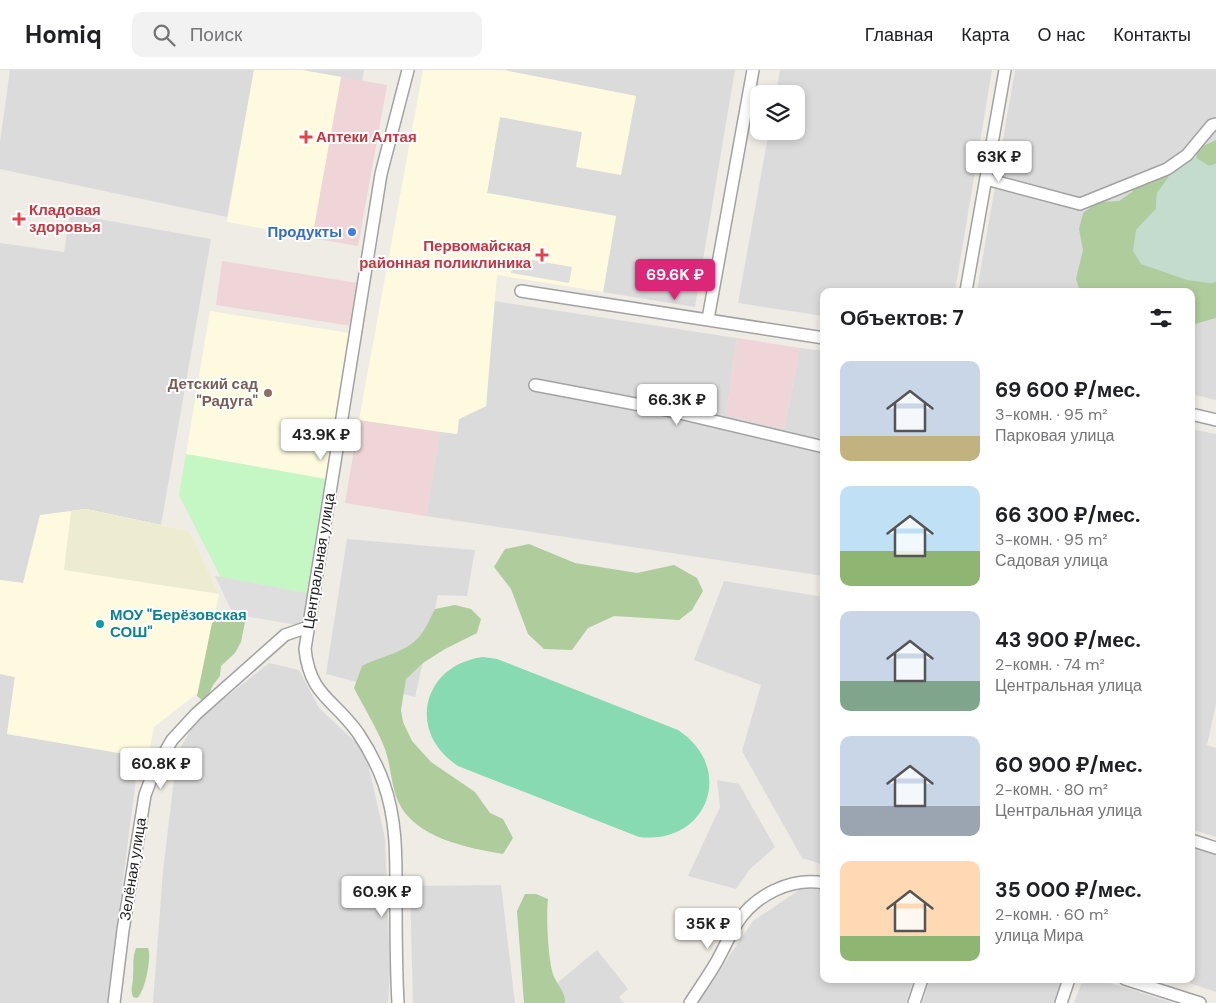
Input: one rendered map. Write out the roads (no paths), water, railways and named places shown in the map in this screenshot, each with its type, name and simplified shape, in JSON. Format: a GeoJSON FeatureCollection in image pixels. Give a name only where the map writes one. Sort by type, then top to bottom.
{"type":"FeatureCollection","features":[{"type":"Feature","properties":{"kind":"street","name":"Центральная улица"},"geometry":{"type":"LineString","coordinates":[[398,1003],[396,965],[396,832],[392,811],[383,782],[358,733],[312,680],[307,667],[305,649],[381,174],[408,70]]}},
{"type":"Feature","properties":{"kind":"street"},"geometry":{"type":"LineString","coordinates":[[708,319],[752,70]]}},
{"type":"Feature","properties":{"kind":"street"},"geometry":{"type":"LineString","coordinates":[[967,288],[1005,70]]}},
{"type":"Feature","properties":{"kind":"street"},"geometry":{"type":"LineString","coordinates":[[986,179],[1080,204],[1167,169],[1187,155],[1212,125],[1216,124]]}},
{"type":"Feature","properties":{"kind":"street"},"geometry":{"type":"LineString","coordinates":[[521,291],[820,337]]}},
{"type":"Feature","properties":{"kind":"street"},"geometry":{"type":"LineString","coordinates":[[535,385],[667,410],[820,446]]}},
{"type":"Feature","properties":{"kind":"street"},"geometry":{"type":"LineString","coordinates":[[1195,415],[1216,420]]}},
{"type":"Feature","properties":{"kind":"street","name":"Зелёная улица"},"geometry":{"type":"LineString","coordinates":[[114,1003],[123,930],[145,795],[154,771],[172,740],[196,714],[285,635],[308,627]]}},
{"type":"Feature","properties":{"kind":"street"},"geometry":{"type":"LineString","coordinates":[[1195,841],[1216,848]]}},
{"type":"Feature","properties":{"kind":"street"},"geometry":{"type":"LineString","coordinates":[[690,1003],[717,962],[737,924],[758,900],[788,885],[808,882],[820,884]]}},
{"type":"Feature","properties":{"kind":"street"},"geometry":{"type":"LineString","coordinates":[[914,1003],[921,983]]}},
{"type":"Feature","properties":{"kind":"street"},"geometry":{"type":"LineString","coordinates":[[1061,1003],[1068,983]]}},
{"type":"Feature","properties":{"kind":"street"},"geometry":{"type":"LineString","coordinates":[[1138,983],[1200,1003]]}},
{"type":"Feature","properties":{"kind":"place","name":"Аптеки Алтая"},"geometry":{"type":"Point","coordinates":[306,137]}},
{"type":"Feature","properties":{"kind":"place","name":"Кладовая здоровья"},"geometry":{"type":"Point","coordinates":[19,219]}},
{"type":"Feature","properties":{"kind":"place","name":"Продукты"},"geometry":{"type":"Point","coordinates":[352,232]}},
{"type":"Feature","properties":{"kind":"place","name":"Первомайская районная поликлиника"},"geometry":{"type":"Point","coordinates":[542,255]}},
{"type":"Feature","properties":{"kind":"place","name":"Детский сад \"Радуга\""},"geometry":{"type":"Point","coordinates":[268,393]}},
{"type":"Feature","properties":{"kind":"place","name":"МОУ \"Берёзовская СОШ\""},"geometry":{"type":"Point","coordinates":[100,624]}}]}
